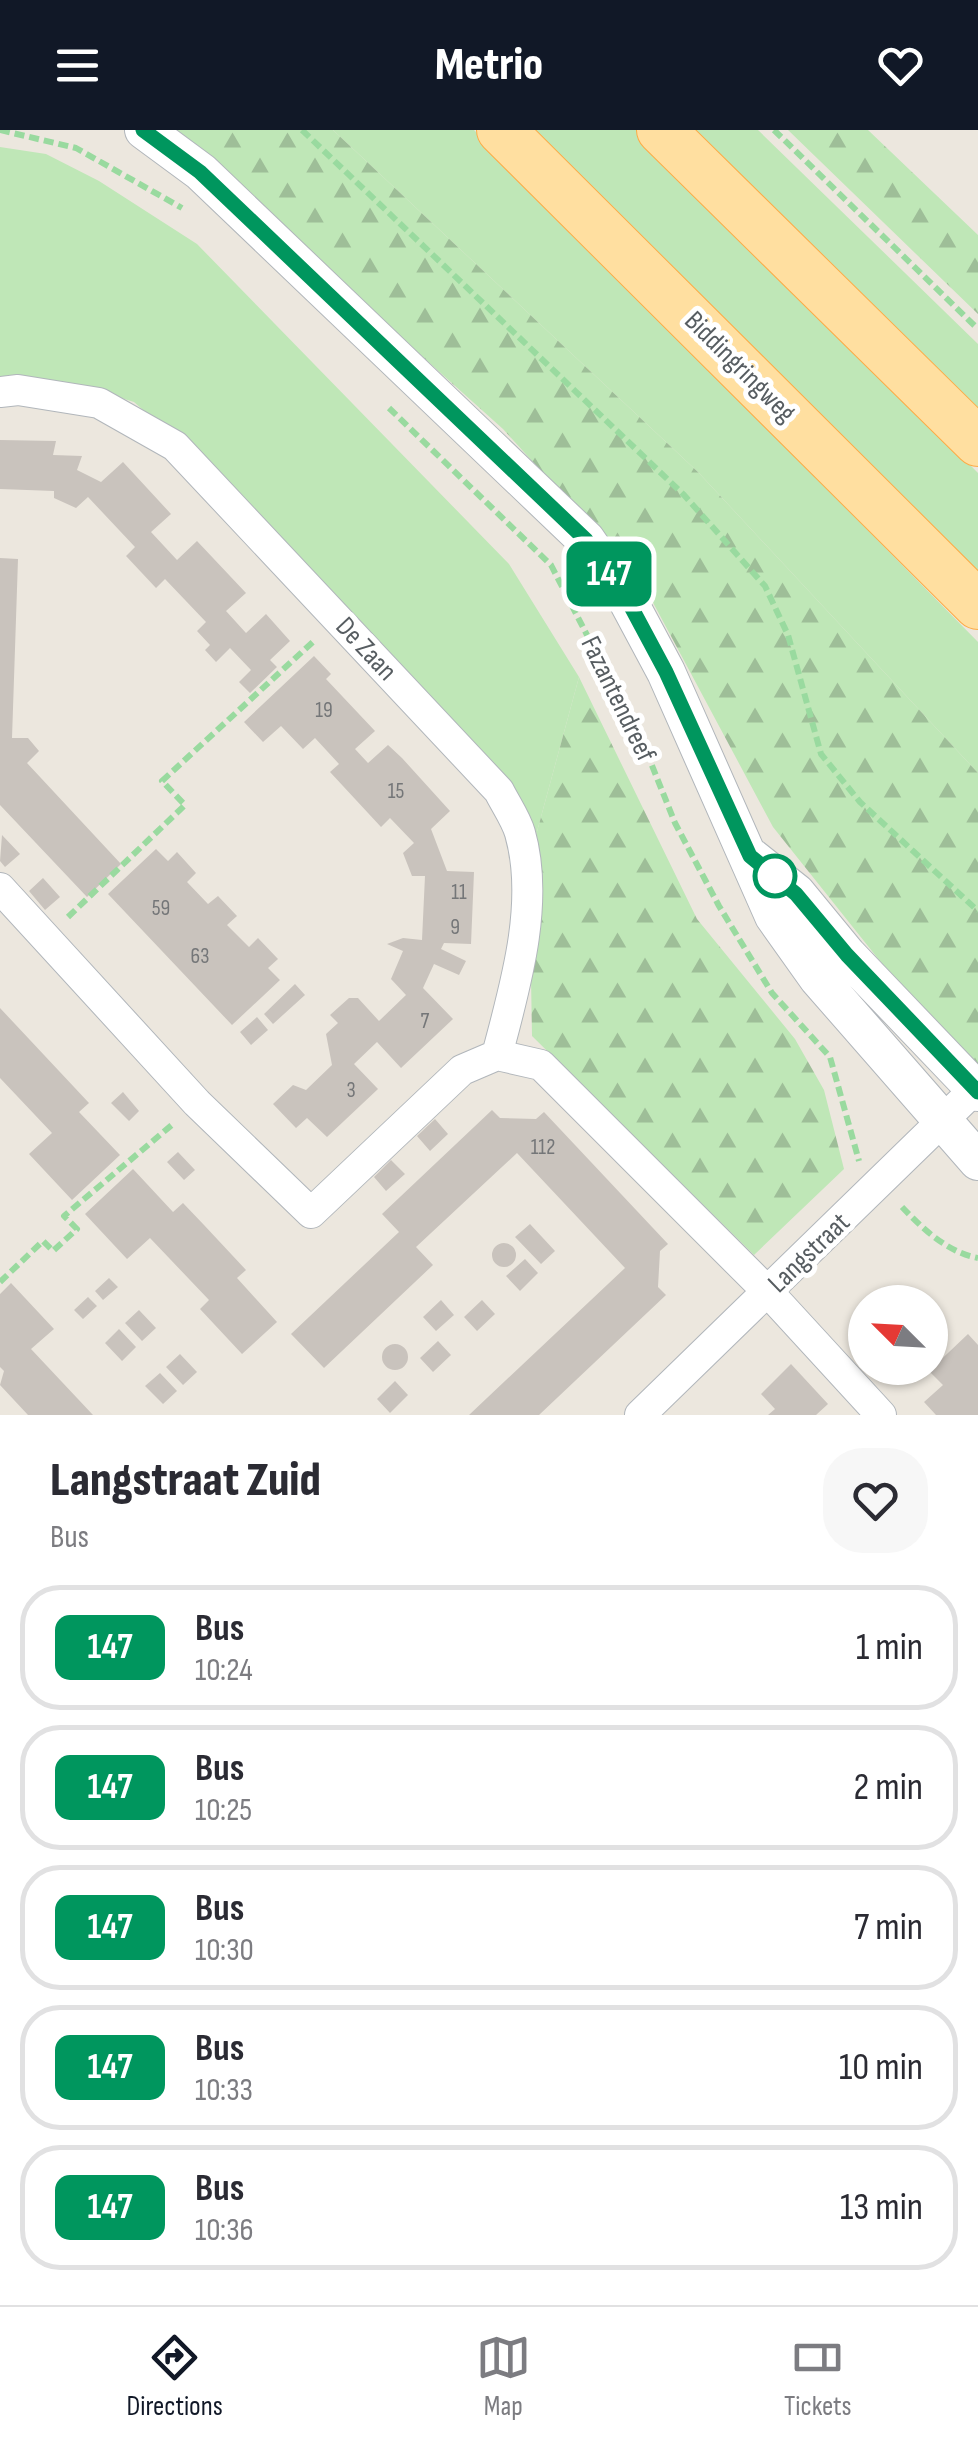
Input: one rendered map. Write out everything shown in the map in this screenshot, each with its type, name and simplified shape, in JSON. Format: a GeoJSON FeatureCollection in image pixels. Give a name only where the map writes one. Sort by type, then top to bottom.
{"type":"FeatureCollection","features":[{"type":"Feature","properties":{"kind":"main road","name":"Biddingringweg"},"geometry":{"type":"LineString","coordinates":[[502,130],[978,605]]}},
{"type":"Feature","properties":{"kind":"main road"},"geometry":{"type":"LineString","coordinates":[[661,130],[978,442]]}},
{"type":"Feature","properties":{"kind":"street","name":"Fazantendreef"},"geometry":{"type":"LineString","coordinates":[[144,130],[200,172],[586,540],[628,601],[666,672],[774,916],[818,978],[978,1161]]}},
{"type":"Feature","properties":{"kind":"street","name":"De Zaan"},"geometry":{"type":"LineString","coordinates":[[0,392],[18,390],[99,403],[175,446],[499,791],[520,833],[525,889],[519,975],[497,1054]]}},
{"type":"Feature","properties":{"kind":"street","name":"Fazantendreef"},"geometry":{"type":"LineString","coordinates":[[750,856],[796,894],[847,955],[977,1090]]}},
{"type":"Feature","properties":{"kind":"street"},"geometry":{"type":"LineString","coordinates":[[0,888],[197,1104],[311,1214],[462,1070],[497,1054],[541,1065],[769,1293],[881,1415]]}},
{"type":"Feature","properties":{"kind":"street","name":"Langstraat"},"geometry":{"type":"LineString","coordinates":[[640,1415],[769,1293],[889,1195],[941,1122],[977,1090]]}},
{"type":"Feature","properties":{"kind":"path"},"geometry":{"type":"LineString","coordinates":[[0,130],[76,148],[182,207],[196,221]]}},
{"type":"Feature","properties":{"kind":"path"},"geometry":{"type":"LineString","coordinates":[[302,130],[684,495],[765,586],[788,635],[821,754],[860,802],[978,912]]}},
{"type":"Feature","properties":{"kind":"path"},"geometry":{"type":"LineString","coordinates":[[774,130],[978,328]]}},
{"type":"Feature","properties":{"kind":"path","name":"Fazantendreef"},"geometry":{"type":"LineString","coordinates":[[381,400],[552,565],[645,748],[675,823],[719,906],[772,994],[830,1057],[859,1160],[924,1230],[963,1255],[978,1258]]}},
{"type":"Feature","properties":{"kind":"path"},"geometry":{"type":"LineString","coordinates":[[46,938],[185,805],[162,782],[338,619]]}},
{"type":"Feature","properties":{"kind":"path"},"geometry":{"type":"LineString","coordinates":[[0,1282],[43,1241],[53,1251],[77,1229],[64,1216],[197,1104]]}},
{"type":"Feature","properties":{"kind":"path"},"geometry":{"type":"LineString","coordinates":[[889,1195],[910,1196]]}},
{"type":"Feature","properties":{"kind":"green space"},"geometry":{"type":"Polygon","coordinates":[[[170,130],[333,130],[698,472],[978,773],[978,1075],[907,995],[773,827],[642,582],[503,429],[170,130]]]}},
{"type":"Feature","properties":{"kind":"green space"},"geometry":{"type":"Polygon","coordinates":[[[333,130],[474,130],[978,642],[978,773],[698,472],[333,130]]]}},
{"type":"Feature","properties":{"kind":"green space"},"geometry":{"type":"Polygon","coordinates":[[[525,130],[637,130],[978,473],[978,589],[525,130]]]}},
{"type":"Feature","properties":{"kind":"green space"},"geometry":{"type":"Polygon","coordinates":[[[668,130],[758,130],[978,344],[978,431],[668,130]]]}},
{"type":"Feature","properties":{"kind":"green space"},"geometry":{"type":"Polygon","coordinates":[[[788,130],[868,130],[978,235],[978,314],[788,130]]]}},
{"type":"Feature","properties":{"kind":"green space"},"geometry":{"type":"Polygon","coordinates":[[[0,147],[46,154],[99,181],[197,244],[509,564],[579,677],[529,861],[525,828],[211,470],[134,402],[79,385],[0,381],[0,147]]]}},
{"type":"Feature","properties":{"kind":"green space"},"geometry":{"type":"Polygon","coordinates":[[[579,677],[697,919],[795,1039],[824,1090],[844,1169],[754,1255],[532,1036],[529,861],[579,677]]]}},
{"type":"Feature","properties":{"kind":"building"},"geometry":{"type":"Polygon","coordinates":[[[0,440],[56,441],[53,455],[82,456],[77,470],[101,482],[123,462],[171,514],[151,532],[177,560],[197,541],[246,593],[226,611],[246,633],[266,614],[290,641],[270,660],[277,667],[250,693],[239,682],[251,670],[230,648],[216,662],[205,650],[210,645],[197,631],[206,622],[165,579],[156,588],[126,556],[135,547],[88,497],[76,508],[54,498],[54,491],[0,489],[0,440]]]}},
{"type":"Feature","properties":{"kind":"building"},"geometry":{"type":"Polygon","coordinates":[[[0,558],[18,559],[12,738],[28,738],[39,751],[27,763],[121,864],[87,897],[0,805],[0,558]]]}},
{"type":"Feature","properties":{"kind":"building"},"geometry":{"type":"Polygon","coordinates":[[[314,656],[331,674],[326,679],[375,731],[355,749],[368,763],[388,745],[402,758],[450,811],[431,829],[447,871],[474,872],[471,944],[444,943],[441,949],[466,961],[459,975],[434,964],[423,988],[453,1019],[401,1068],[377,1042],[354,1064],[378,1089],[327,1137],[307,1118],[296,1128],[273,1104],[293,1085],[306,1090],[332,1065],[326,1034],[338,1023],[330,1015],[349,998],[358,998],[379,1021],[406,995],[391,979],[403,951],[387,944],[403,938],[422,940],[425,876],[412,876],[403,853],[414,843],[390,818],[381,827],[330,772],[339,764],[315,738],[303,749],[281,726],[263,742],[244,722],[314,656]]]}},
{"type":"Feature","properties":{"kind":"building"},"geometry":{"type":"Polygon","coordinates":[[[2,835],[20,854],[5,867],[0,861],[2,835]]]}},
{"type":"Feature","properties":{"kind":"building"},"geometry":{"type":"Polygon","coordinates":[[[156,849],[168,861],[177,852],[196,873],[187,882],[208,904],[218,896],[237,916],[227,925],[249,947],[258,938],[278,959],[268,968],[280,980],[232,1025],[108,894],[156,849]]]}},
{"type":"Feature","properties":{"kind":"building"},"geometry":{"type":"Polygon","coordinates":[[[43,878],[60,897],[45,910],[29,891],[43,878]]]}},
{"type":"Feature","properties":{"kind":"building"},"geometry":{"type":"Polygon","coordinates":[[[295,984],[305,995],[273,1024],[264,1014],[295,984]]]}},
{"type":"Feature","properties":{"kind":"building"},"geometry":{"type":"Polygon","coordinates":[[[0,1008],[89,1103],[79,1112],[120,1155],[72,1200],[29,1154],[52,1133],[0,1078],[0,1008]]]}},
{"type":"Feature","properties":{"kind":"building"},"geometry":{"type":"Polygon","coordinates":[[[257,1017],[268,1030],[251,1045],[240,1032],[257,1017]]]}},
{"type":"Feature","properties":{"kind":"building"},"geometry":{"type":"Polygon","coordinates":[[[123,1092],[139,1111],[129,1121],[111,1103],[123,1092]]]}},
{"type":"Feature","properties":{"kind":"building"},"geometry":{"type":"Polygon","coordinates":[[[492,1110],[500,1118],[536,1119],[544,1112],[668,1244],[660,1251],[658,1287],[666,1295],[539,1415],[469,1415],[625,1268],[517,1153],[416,1247],[433,1265],[324,1368],[291,1334],[399,1232],[382,1214],[492,1110]]]}},
{"type":"Feature","properties":{"kind":"building"},"geometry":{"type":"Polygon","coordinates":[[[435,1119],[448,1134],[430,1151],[417,1136],[435,1119]]]}},
{"type":"Feature","properties":{"kind":"building"},"geometry":{"type":"Polygon","coordinates":[[[178,1152],[195,1170],[184,1180],[167,1162],[178,1152]]]}},
{"type":"Feature","properties":{"kind":"building"},"geometry":{"type":"Polygon","coordinates":[[[391,1160],[405,1174],[386,1191],[374,1177],[391,1160]]]}},
{"type":"Feature","properties":{"kind":"building"},"geometry":{"type":"Polygon","coordinates":[[[133,1169],[173,1212],[183,1203],[204,1225],[246,1270],[237,1278],[277,1322],[242,1354],[200,1309],[209,1300],[150,1238],[127,1259],[85,1214],[133,1169]]]}},
{"type":"Feature","properties":{"kind":"building"},"geometry":{"type":"Polygon","coordinates":[[[530,1224],[555,1251],[541,1264],[515,1237],[530,1224]]]}},
{"type":"Feature","properties":{"kind":"building"},"geometry":{"type":"Polygon","coordinates":[[[504,1243],[513,1246],[513,1264],[504,1267],[495,1264],[492,1255],[495,1246],[504,1243]]]}},
{"type":"Feature","properties":{"kind":"building"},"geometry":{"type":"Polygon","coordinates":[[[525,1259],[538,1273],[520,1291],[506,1276],[525,1259]]]}},
{"type":"Feature","properties":{"kind":"building"},"geometry":{"type":"Polygon","coordinates":[[[109,1278],[118,1287],[103,1300],[95,1291],[109,1278]]]}},
{"type":"Feature","properties":{"kind":"building"},"geometry":{"type":"Polygon","coordinates":[[[11,1283],[54,1329],[31,1349],[93,1415],[28,1415],[0,1385],[4,1371],[0,1367],[0,1294],[11,1283]]]}},
{"type":"Feature","properties":{"kind":"building"},"geometry":{"type":"Polygon","coordinates":[[[88,1297],[97,1306],[83,1319],[74,1310],[88,1297]]]}},
{"type":"Feature","properties":{"kind":"building"},"geometry":{"type":"Polygon","coordinates":[[[441,1300],[454,1315],[436,1331],[423,1317],[441,1300]]]}},
{"type":"Feature","properties":{"kind":"building"},"geometry":{"type":"Polygon","coordinates":[[[482,1300],[495,1314],[477,1331],[464,1317],[482,1300]]]}},
{"type":"Feature","properties":{"kind":"building"},"geometry":{"type":"Polygon","coordinates":[[[139,1310],[156,1328],[142,1341],[125,1323],[139,1310]]]}},
{"type":"Feature","properties":{"kind":"building"},"geometry":{"type":"Polygon","coordinates":[[[119,1329],[136,1347],[122,1361],[105,1343],[119,1329]]]}},
{"type":"Feature","properties":{"kind":"building"},"geometry":{"type":"Polygon","coordinates":[[[968,1334],[978,1345],[978,1415],[936,1415],[924,1402],[948,1385],[948,1353],[968,1334]]]}},
{"type":"Feature","properties":{"kind":"building"},"geometry":{"type":"Polygon","coordinates":[[[438,1341],[451,1355],[433,1372],[420,1358],[438,1341]]]}},
{"type":"Feature","properties":{"kind":"building"},"geometry":{"type":"Polygon","coordinates":[[[395,1344],[404,1348],[408,1357],[404,1366],[395,1370],[386,1366],[382,1357],[386,1348],[395,1344]]]}},
{"type":"Feature","properties":{"kind":"building"},"geometry":{"type":"Polygon","coordinates":[[[180,1354],[197,1372],[183,1385],[166,1367],[180,1354]]]}},
{"type":"Feature","properties":{"kind":"building"},"geometry":{"type":"Polygon","coordinates":[[[791,1364],[828,1404],[816,1415],[768,1415],[775,1409],[761,1394],[791,1364]]]}},
{"type":"Feature","properties":{"kind":"building"},"geometry":{"type":"Polygon","coordinates":[[[160,1373],[177,1391],[163,1404],[145,1386],[160,1373]]]}},
{"type":"Feature","properties":{"kind":"building"},"geometry":{"type":"Polygon","coordinates":[[[395,1381],[408,1395],[390,1413],[377,1399],[395,1381]]]}},
{"type":"Feature","properties":{"kind":"bus line","name":"147"},"geometry":{"type":"LineString","coordinates":[[143,130],[200,172],[586,540],[628,601],[666,672],[750,856],[796,894],[847,955],[978,1092]]}}]}
